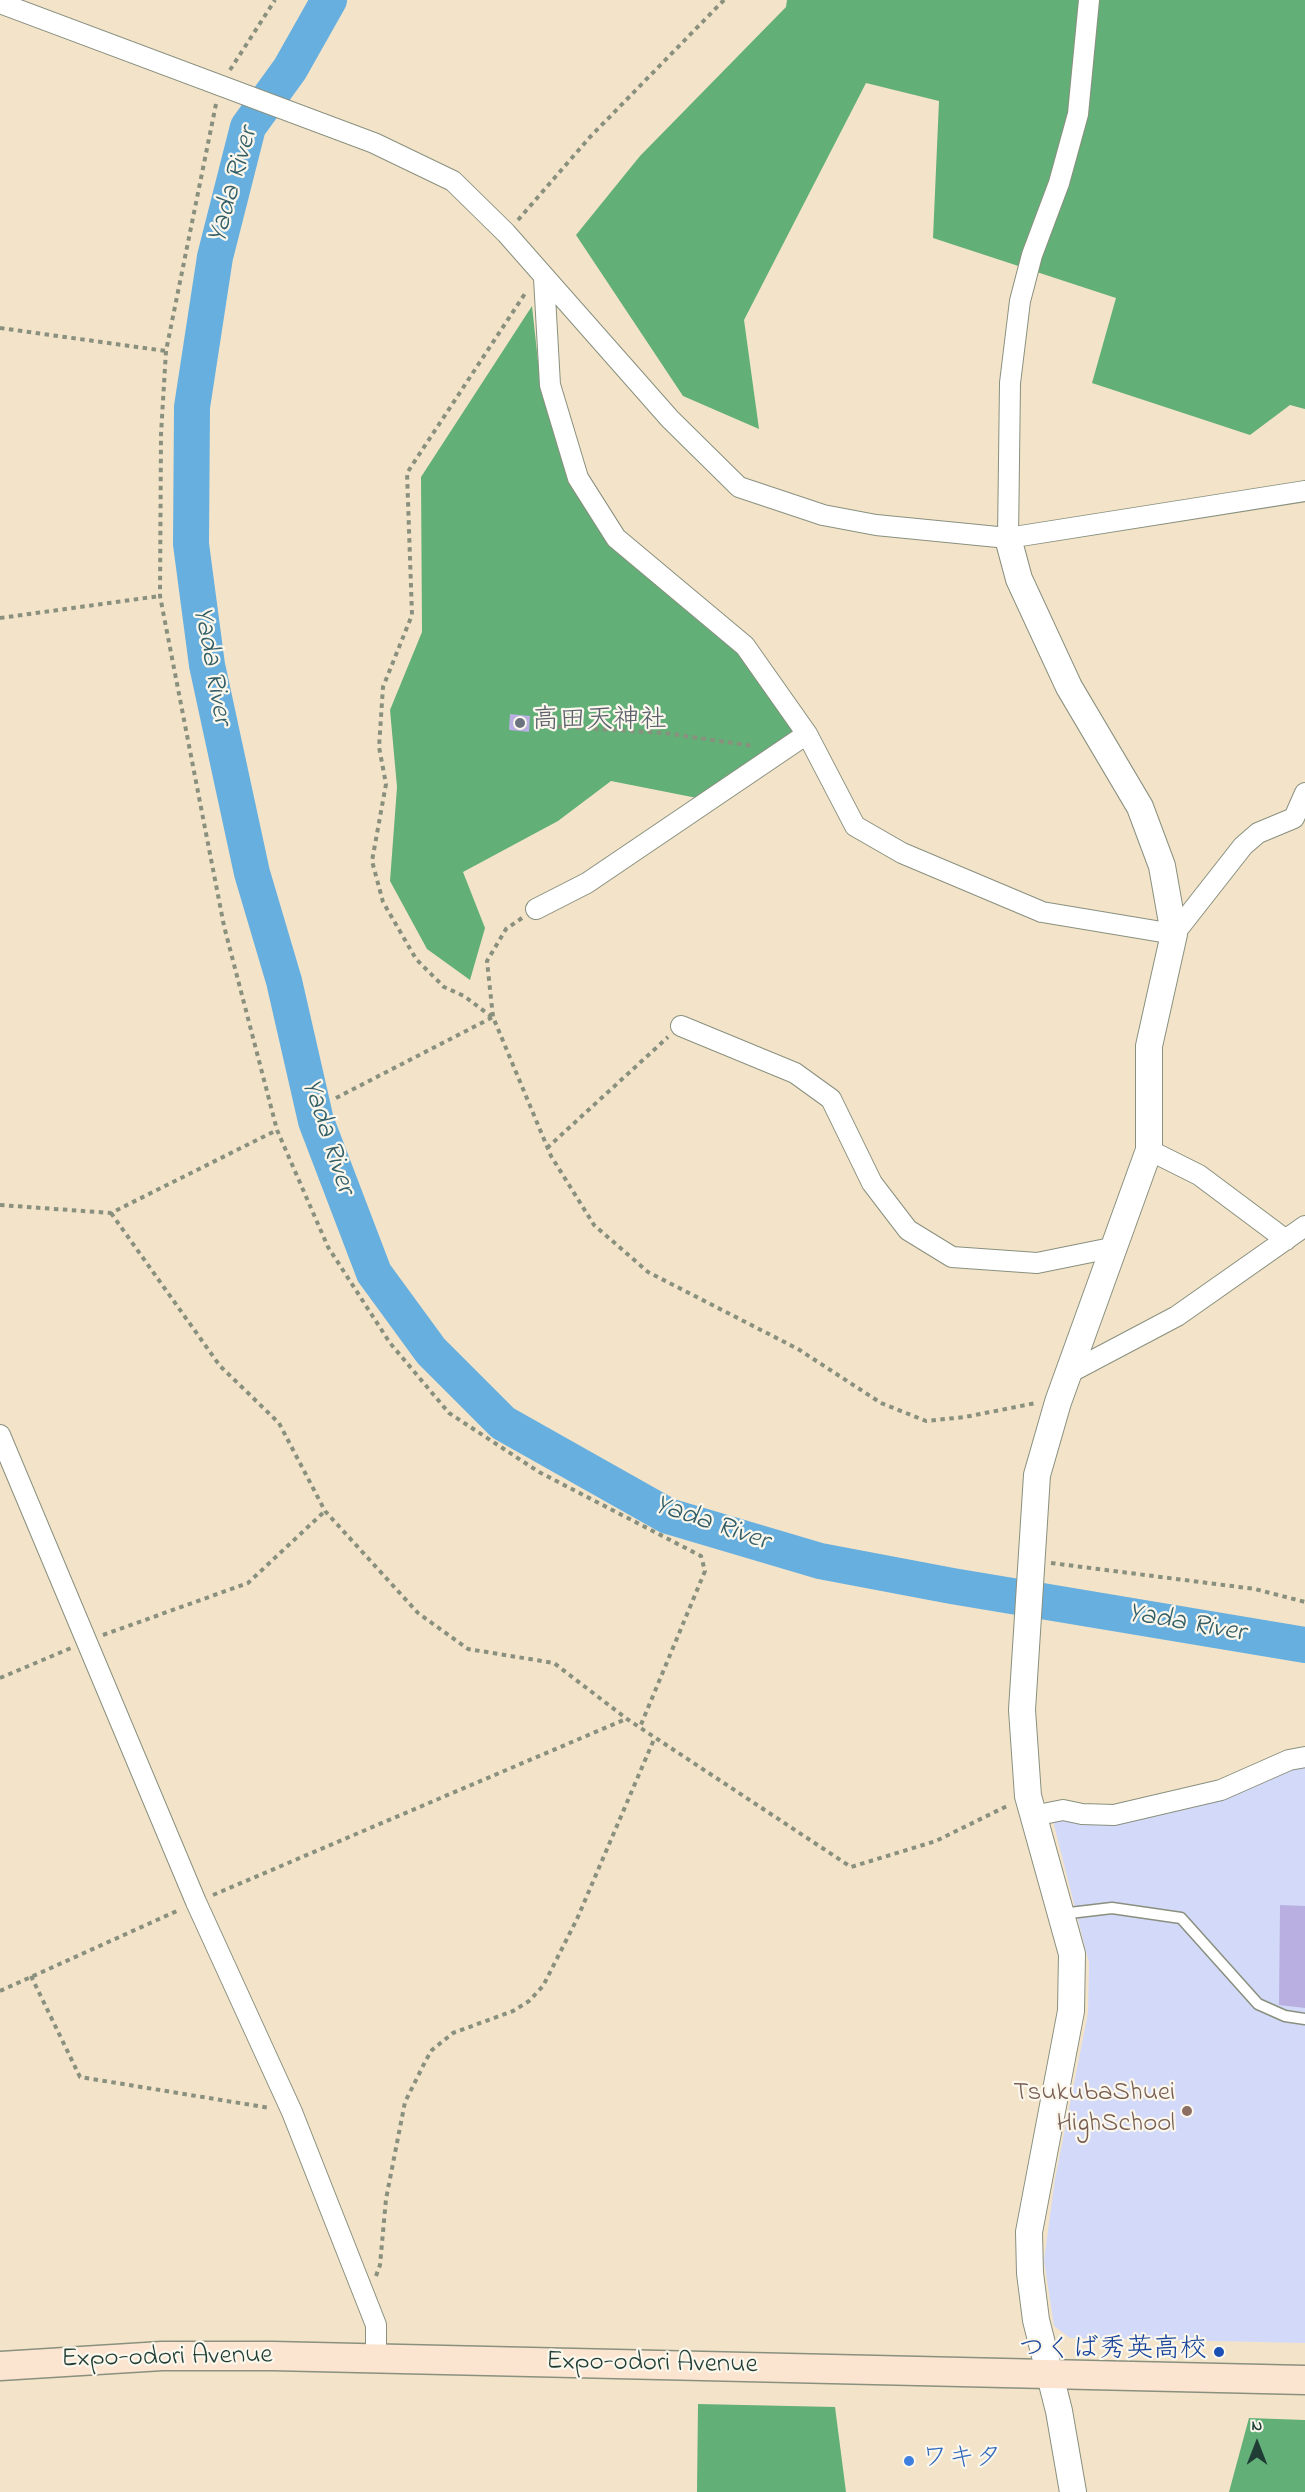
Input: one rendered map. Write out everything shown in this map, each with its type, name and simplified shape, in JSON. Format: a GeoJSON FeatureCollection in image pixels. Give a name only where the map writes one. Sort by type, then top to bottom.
{"type":"FeatureCollection","features":[{"type":"Feature","properties":{"kind":"main road","name":"Expo-odori Avenue"},"geometry":{"type":"LineString","coordinates":[[0,2366],[162,2356],[376,2358],[1305,2380]]}},
{"type":"Feature","properties":{"kind":"street"},"geometry":{"type":"LineString","coordinates":[[1073,2492],[1059,2411],[1048,2374],[1034,2308],[1029,2232],[1071,2011],[1072,1954],[1030,1806],[1022,1710],[1037,1475],[1058,1402],[1071,1372],[1149,1150],[1149,1046],[1174,934],[1162,866],[1140,807],[1069,687],[1019,579],[1008,538],[1010,383],[1020,301],[1032,255],[1059,183],[1078,114],[1089,0]]}},
{"type":"Feature","properties":{"kind":"street"},"geometry":{"type":"LineString","coordinates":[[0,3],[374,143],[453,181],[506,233],[670,419],[739,488],[823,515],[866,523],[1008,538],[1305,491]]}},
{"type":"Feature","properties":{"kind":"street"},"geometry":{"type":"LineString","coordinates":[[542,276],[550,385],[578,478],[616,538],[745,646],[807,734],[855,826],[902,852],[1042,912],[1174,934]]}},
{"type":"Feature","properties":{"kind":"street"},"geometry":{"type":"LineString","coordinates":[[536,909],[587,883],[807,734]]}},
{"type":"Feature","properties":{"kind":"street"},"geometry":{"type":"LineString","coordinates":[[1174,934],[1243,846],[1258,833],[1294,818],[1305,793]]}},
{"type":"Feature","properties":{"kind":"street"},"geometry":{"type":"LineString","coordinates":[[681,1026],[795,1072],[831,1099],[872,1183],[908,1230],[952,1257],[1037,1263],[1116,1247]]}},
{"type":"Feature","properties":{"kind":"street"},"geometry":{"type":"LineString","coordinates":[[1149,1150],[1199,1175],[1286,1240]]}},
{"type":"Feature","properties":{"kind":"street"},"geometry":{"type":"LineString","coordinates":[[1071,1372],[1177,1316],[1305,1226]]}},
{"type":"Feature","properties":{"kind":"street"},"geometry":{"type":"LineString","coordinates":[[0,1435],[196,1902],[292,2112],[376,2325],[376,2358]]}},
{"type":"Feature","properties":{"kind":"street"},"geometry":{"type":"LineString","coordinates":[[1030,1806],[1082,1814],[1114,1815],[1221,1790],[1289,1760],[1305,1757]]}},
{"type":"Feature","properties":{"kind":"lane"},"geometry":{"type":"LineString","coordinates":[[1061,1914],[1112,1908],[1181,1918],[1258,2004],[1285,2016],[1305,2019]]}},
{"type":"Feature","properties":{"kind":"path"},"geometry":{"type":"LineString","coordinates":[[275,0],[223,87],[166,351],[161,434],[160,596],[224,926],[277,1130],[328,1247],[390,1343],[449,1413],[538,1472],[701,1556],[705,1571],[640,1727]]}},
{"type":"Feature","properties":{"kind":"path"},"geometry":{"type":"LineString","coordinates":[[506,233],[590,137],[724,0]]}},
{"type":"Feature","properties":{"kind":"path"},"geometry":{"type":"LineString","coordinates":[[493,1017],[464,996],[444,987],[416,959],[383,902],[372,861],[386,784],[379,747],[383,687],[412,615],[407,473],[504,322],[542,276]]}},
{"type":"Feature","properties":{"kind":"path"},"geometry":{"type":"LineString","coordinates":[[0,328],[166,351]]}},
{"type":"Feature","properties":{"kind":"path"},"geometry":{"type":"LineString","coordinates":[[0,618],[160,596]]}},
{"type":"Feature","properties":{"kind":"path"},"geometry":{"type":"LineString","coordinates":[[549,726],[665,733],[784,751]]}},
{"type":"Feature","properties":{"kind":"path"},"geometry":{"type":"LineString","coordinates":[[536,909],[506,928],[487,961],[493,1017],[548,1148],[594,1225],[648,1272],[798,1349],[882,1403],[926,1421],[965,1417],[1030,1403],[1058,1402]]}},
{"type":"Feature","properties":{"kind":"path"},"geometry":{"type":"LineString","coordinates":[[336,1098],[493,1017]]}},
{"type":"Feature","properties":{"kind":"path"},"geometry":{"type":"LineString","coordinates":[[548,1148],[681,1026]]}},
{"type":"Feature","properties":{"kind":"path"},"geometry":{"type":"LineString","coordinates":[[0,1205],[111,1213],[277,1130]]}},
{"type":"Feature","properties":{"kind":"path"},"geometry":{"type":"LineString","coordinates":[[111,1213],[220,1366],[279,1423],[325,1511],[418,1613],[468,1649],[554,1663],[627,1719],[851,1867],[936,1841],[1030,1806]]}},
{"type":"Feature","properties":{"kind":"path"},"geometry":{"type":"LineString","coordinates":[[0,1678],[86,1641],[248,1583],[325,1511]]}},
{"type":"Feature","properties":{"kind":"path"},"geometry":{"type":"LineString","coordinates":[[1033,1561],[1255,1588],[1305,1602]]}},
{"type":"Feature","properties":{"kind":"path"},"geometry":{"type":"LineString","coordinates":[[0,1991],[196,1902],[627,1719]]}},
{"type":"Feature","properties":{"kind":"path"},"geometry":{"type":"LineString","coordinates":[[368,2302],[380,2265],[386,2199],[405,2102],[432,2050],[453,2033],[513,2011],[529,2001],[543,1986],[591,1887],[655,1737]]}},
{"type":"Feature","properties":{"kind":"path"},"geometry":{"type":"LineString","coordinates":[[31,1976],[80,2077],[292,2112]]}},
{"type":"Feature","properties":{"kind":"shaded area","name":"TsukubaShuei HighSchool"},"geometry":{"type":"Polygon","coordinates":[[[1305,1763],[1305,2343],[1070,2338],[1054,2326],[1044,2260],[1055,2179],[1088,2013],[1089,1963],[1052,1817],[1092,1822],[1305,1763]]]}},
{"type":"Feature","properties":{"kind":"green space"},"geometry":{"type":"Polygon","coordinates":[[[787,0],[1305,0],[1305,409],[1290,405],[1250,435],[1092,383],[1116,298],[933,238],[939,101],[866,83],[744,320],[759,429],[683,396],[576,235],[640,156],[786,7],[787,0]]]}},
{"type":"Feature","properties":{"kind":"green space"},"geometry":{"type":"Polygon","coordinates":[[[532,306],[541,389],[571,485],[609,545],[729,642],[765,690],[800,728],[697,798],[611,781],[558,821],[463,872],[485,928],[470,980],[427,949],[390,881],[397,787],[390,710],[422,632],[421,477],[532,306]]]}},
{"type":"Feature","properties":{"kind":"green space"},"geometry":{"type":"Polygon","coordinates":[[[698,2404],[835,2407],[846,2492],[697,2492],[698,2404]]]}},
{"type":"Feature","properties":{"kind":"green space"},"geometry":{"type":"Polygon","coordinates":[[[1249,2418],[1305,2420],[1305,2492],[1229,2492],[1249,2418]]]}},
{"type":"Feature","properties":{"kind":"building","name":"高田天神社"},"geometry":{"type":"Polygon","coordinates":[[[510,714],[530,716],[529,732],[509,730],[510,714]]]}},
{"type":"Feature","properties":{"kind":"building"},"geometry":{"type":"Polygon","coordinates":[[[1280,1905],[1305,1906],[1305,2008],[1279,2005],[1280,1905]]]}},
{"type":"Feature","properties":{"kind":"waterway","name":"Yada River"},"geometry":{"type":"LineString","coordinates":[[329,0],[290,69],[248,127],[215,257],[192,407],[191,544],[207,665],[252,873],[284,981],[316,1121],[374,1273],[431,1351],[503,1423],[668,1516],[820,1561],[952,1586],[1305,1645]]}},
{"type":"Feature","properties":{"kind":"place","name":"高田天神社"},"geometry":{"type":"Point","coordinates":[520,723]}},
{"type":"Feature","properties":{"kind":"place","name":"TsukubaShuei HighSchool"},"geometry":{"type":"Point","coordinates":[1187,2111]}},
{"type":"Feature","properties":{"kind":"place","name":"つくば秀英高校"},"geometry":{"type":"Point","coordinates":[1219,2352]}},
{"type":"Feature","properties":{"kind":"place","name":"ワキタ"},"geometry":{"type":"Point","coordinates":[909,2461]}}]}
